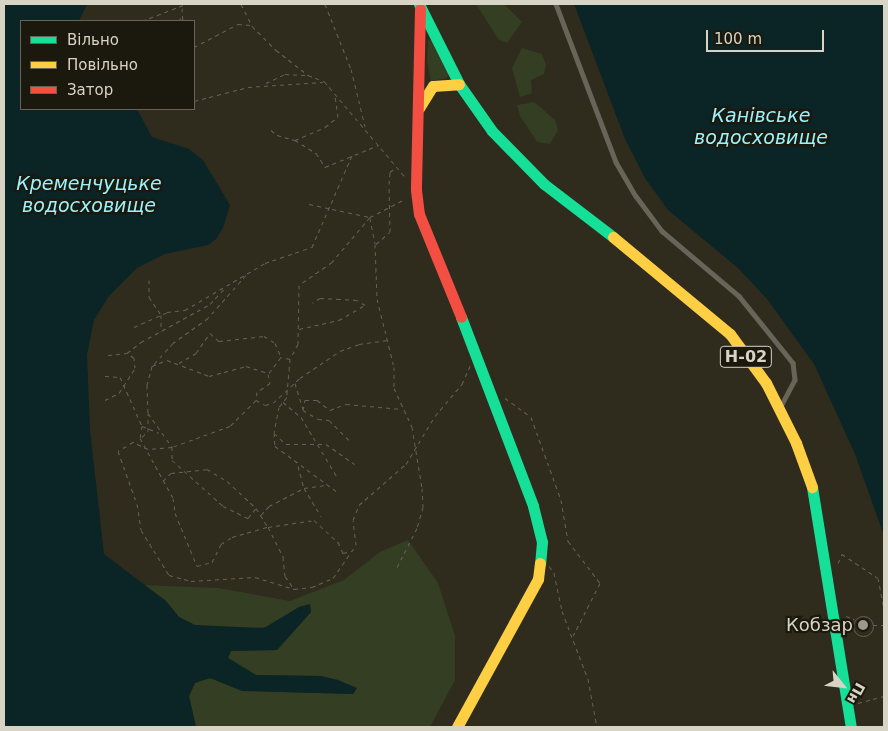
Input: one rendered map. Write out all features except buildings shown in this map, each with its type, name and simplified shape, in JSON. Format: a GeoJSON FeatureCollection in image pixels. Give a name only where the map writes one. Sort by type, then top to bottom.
{"type":"FeatureCollection","features":[{"type":"Feature","properties":{"kind":"main road","name":"Н-02"},"geometry":{"type":"LineString","coordinates":[[420,5],[459,84],[492,131],[544,184],[673,284],[730,334],[766,384],[796,442],[816,498],[851,727]]}},
{"type":"Feature","properties":{"kind":"main road"},"geometry":{"type":"LineString","coordinates":[[420,5],[416,195],[436,262],[480,363],[533,506],[542,542],[538,579],[457,727]]}},
{"type":"Feature","properties":{"kind":"main road"},"geometry":{"type":"LineString","coordinates":[[419,108],[433,86],[459,84]]}},
{"type":"Feature","properties":{"kind":"lane"},"geometry":{"type":"LineString","coordinates":[[556,4],[616,162],[636,196],[662,231],[739,296],[793,363],[794,380],[779,410]]}},
{"type":"Feature","properties":{"kind":"path"},"geometry":{"type":"LineString","coordinates":[[145,20],[186,4]]}},
{"type":"Feature","properties":{"kind":"path"},"geometry":{"type":"LineString","coordinates":[[241,4],[252,26],[308,75],[324,82],[348,113],[365,127],[380,144],[416,195],[402,199],[370,217],[332,262],[299,285],[298,344],[290,359],[283,402],[274,433],[275,446],[298,465],[336,491]]}},
{"type":"Feature","properties":{"kind":"path"},"geometry":{"type":"LineString","coordinates":[[325,4],[351,69],[365,127]]}},
{"type":"Feature","properties":{"kind":"path"},"geometry":{"type":"LineString","coordinates":[[182,7],[183,20]]}},
{"type":"Feature","properties":{"kind":"path"},"geometry":{"type":"LineString","coordinates":[[179,20],[182,17]]}},
{"type":"Feature","properties":{"kind":"path"},"geometry":{"type":"LineString","coordinates":[[195,46],[238,24],[252,26]]}},
{"type":"Feature","properties":{"kind":"path"},"geometry":{"type":"LineString","coordinates":[[195,101],[264,84],[285,74],[308,75]]}},
{"type":"Feature","properties":{"kind":"path"},"geometry":{"type":"LineString","coordinates":[[264,84],[307,85],[324,82]]}},
{"type":"Feature","properties":{"kind":"path"},"geometry":{"type":"LineString","coordinates":[[295,140],[338,117],[335,96]]}},
{"type":"Feature","properties":{"kind":"path"},"geometry":{"type":"LineString","coordinates":[[271,130],[277,136],[295,140],[316,152],[325,167],[353,153],[380,144]]}},
{"type":"Feature","properties":{"kind":"path"},"geometry":{"type":"LineString","coordinates":[[134,327],[161,314],[185,310],[248,272],[312,247],[326,209],[353,153]]}},
{"type":"Feature","properties":{"kind":"path"},"geometry":{"type":"LineString","coordinates":[[375,244],[390,232],[390,172],[397,167]]}},
{"type":"Feature","properties":{"kind":"path"},"geometry":{"type":"LineString","coordinates":[[309,204],[370,217]]}},
{"type":"Feature","properties":{"kind":"path"},"geometry":{"type":"LineString","coordinates":[[370,217],[375,244],[377,299],[388,340],[394,388],[402,409],[412,427],[417,447],[423,507],[417,528],[398,568]]}},
{"type":"Feature","properties":{"kind":"path"},"geometry":{"type":"LineString","coordinates":[[140,438],[148,431],[147,386],[152,366],[173,343],[208,318],[248,272]]}},
{"type":"Feature","properties":{"kind":"path"},"geometry":{"type":"LineString","coordinates":[[149,280],[150,297],[161,314],[161,331]]}},
{"type":"Feature","properties":{"kind":"path"},"geometry":{"type":"LineString","coordinates":[[108,355],[127,353],[161,331],[210,304],[227,286]]}},
{"type":"Feature","properties":{"kind":"path"},"geometry":{"type":"LineString","coordinates":[[298,329],[339,320],[365,305],[357,300],[320,298],[312,303]]}},
{"type":"Feature","properties":{"kind":"path"},"geometry":{"type":"LineString","coordinates":[[178,364],[196,353],[210,333],[219,341],[264,336],[275,343],[281,357]]}},
{"type":"Feature","properties":{"kind":"path"},"geometry":{"type":"LineString","coordinates":[[256,400],[265,405],[273,403],[295,382],[340,351],[359,344],[388,340]]}},
{"type":"Feature","properties":{"kind":"path"},"geometry":{"type":"LineString","coordinates":[[105,400],[119,393],[135,368],[134,358],[127,353]]}},
{"type":"Feature","properties":{"kind":"path"},"geometry":{"type":"LineString","coordinates":[[281,357],[290,359]]}},
{"type":"Feature","properties":{"kind":"path"},"geometry":{"type":"LineString","coordinates":[[281,357],[268,374],[270,383],[257,392],[256,400],[230,426],[172,447],[148,449],[133,442],[118,451],[137,504],[141,530],[169,575],[191,581],[255,577],[294,589],[312,587],[333,578],[356,545],[353,520],[359,505],[396,476],[417,447],[435,416],[462,384],[470,360]]}},
{"type":"Feature","properties":{"kind":"path"},"geometry":{"type":"LineString","coordinates":[[152,366],[167,360],[209,376],[246,366],[268,374]]}},
{"type":"Feature","properties":{"kind":"path"},"geometry":{"type":"LineString","coordinates":[[105,376],[120,377],[142,426],[148,431],[160,433]]}},
{"type":"Feature","properties":{"kind":"path"},"geometry":{"type":"LineString","coordinates":[[295,382],[303,410],[318,419],[329,420],[349,440]]}},
{"type":"Feature","properties":{"kind":"path"},"geometry":{"type":"LineString","coordinates":[[503,396],[530,417],[561,500],[568,541],[600,583],[573,636]]}},
{"type":"Feature","properties":{"kind":"path"},"geometry":{"type":"LineString","coordinates":[[303,410],[305,400],[317,400],[330,410],[346,404],[402,409]]}},
{"type":"Feature","properties":{"kind":"path"},"geometry":{"type":"LineString","coordinates":[[283,402],[301,417],[337,477]]}},
{"type":"Feature","properties":{"kind":"path"},"geometry":{"type":"LineString","coordinates":[[148,413],[160,433],[172,447],[172,460],[223,506],[248,518],[256,508]]}},
{"type":"Feature","properties":{"kind":"path"},"geometry":{"type":"LineString","coordinates":[[142,426],[140,438],[148,449],[155,471],[173,498],[175,513],[197,566],[212,562],[221,544],[232,538],[268,527],[314,520],[338,542],[343,552],[353,550]]}},
{"type":"Feature","properties":{"kind":"path"},"geometry":{"type":"LineString","coordinates":[[274,433],[286,444],[326,444],[355,464]]}},
{"type":"Feature","properties":{"kind":"path"},"geometry":{"type":"LineString","coordinates":[[298,465],[304,488],[321,516]]}},
{"type":"Feature","properties":{"kind":"path"},"geometry":{"type":"LineString","coordinates":[[163,482],[171,473],[207,469],[228,481],[256,508],[268,527],[283,557],[285,576],[294,589]]}},
{"type":"Feature","properties":{"kind":"path"},"geometry":{"type":"LineString","coordinates":[[260,515],[269,506],[304,488],[328,484]]}},
{"type":"Feature","properties":{"kind":"path"},"geometry":{"type":"LineString","coordinates":[[842,554],[878,578],[884,610]]}},
{"type":"Feature","properties":{"kind":"path"},"geometry":{"type":"LineString","coordinates":[[541,564],[550,566],[554,573],[562,611],[588,679],[597,727]]}},
{"type":"Feature","properties":{"kind":"path"},"geometry":{"type":"LineString","coordinates":[[842,615],[855,620],[867,615],[872,624]]}},
{"type":"Feature","properties":{"kind":"path"},"geometry":{"type":"LineString","coordinates":[[855,620],[855,632],[865,637],[872,624]]}},
{"type":"Feature","properties":{"kind":"path"},"geometry":{"type":"LineString","coordinates":[[872,624],[884,625]]}},
{"type":"Feature","properties":{"kind":"path"},"geometry":{"type":"LineString","coordinates":[[848,700],[853,704],[884,696]]}},
{"type":"Feature","properties":{"kind":"green space"},"geometry":{"type":"Polygon","coordinates":[[[476,4],[504,4],[522,22],[507,43],[499,40],[476,4]]]}},
{"type":"Feature","properties":{"kind":"green space"},"geometry":{"type":"Polygon","coordinates":[[[433,39],[449,73],[447,78],[431,81],[427,61],[428,40],[433,39]]]}},
{"type":"Feature","properties":{"kind":"green space"},"geometry":{"type":"Polygon","coordinates":[[[522,48],[542,54],[546,65],[544,74],[531,80],[532,93],[520,97],[512,68],[522,48]]]}},
{"type":"Feature","properties":{"kind":"green space"},"geometry":{"type":"Polygon","coordinates":[[[534,102],[555,120],[558,130],[550,144],[537,142],[520,116],[517,105],[534,102]]]}},
{"type":"Feature","properties":{"kind":"green space"},"geometry":{"type":"Polygon","coordinates":[[[408,540],[438,583],[455,636],[455,680],[430,727],[196,727],[189,696],[195,683],[202,679],[219,679],[232,687],[253,691],[353,694],[357,688],[321,676],[256,675],[228,658],[231,651],[277,650],[311,612],[299,607],[271,626],[253,629],[195,625],[179,617],[166,601],[142,585],[218,588],[290,601],[344,580],[380,552],[408,540]]]}},
{"type":"Feature","properties":{"kind":"water","name":"Кременчуцьке водосховище"},"geometry":{"type":"Polygon","coordinates":[[[4,4],[87,4],[79,20],[20,20],[20,110],[138,110],[152,137],[189,149],[203,160],[230,205],[223,228],[216,239],[208,245],[165,254],[137,268],[109,296],[94,320],[87,355],[90,430],[104,554],[166,601],[179,617],[195,625],[264,628],[299,607],[310,604],[311,612],[277,650],[231,651],[228,658],[256,675],[321,676],[338,680],[357,688],[353,694],[242,691],[210,678],[195,683],[189,696],[196,727],[4,727],[4,4]]]}},
{"type":"Feature","properties":{"kind":"water","name":"Канівське водосховище"},"geometry":{"type":"Polygon","coordinates":[[[574,4],[884,4],[884,536],[855,454],[814,364],[767,299],[738,268],[668,210],[645,178],[625,139],[574,4]]]}},
{"type":"Feature","properties":{"kind":"traffic: fast"},"geometry":{"type":"LineString","coordinates":[[419,4],[459,84],[492,131],[544,184],[613,237]]}},
{"type":"Feature","properties":{"kind":"traffic: fast"},"geometry":{"type":"LineString","coordinates":[[461,317],[533,506],[542,542],[540,563]]}},
{"type":"Feature","properties":{"kind":"traffic: fast"},"geometry":{"type":"LineString","coordinates":[[812,487],[851,727]]}},
{"type":"Feature","properties":{"kind":"traffic: slow"},"geometry":{"type":"LineString","coordinates":[[419,108],[433,86],[459,84]]}},
{"type":"Feature","properties":{"kind":"traffic: slow"},"geometry":{"type":"LineString","coordinates":[[613,237],[730,334],[766,383],[796,443],[812,487]]}},
{"type":"Feature","properties":{"kind":"traffic: slow"},"geometry":{"type":"LineString","coordinates":[[457,727],[538,579],[540,563]]}},
{"type":"Feature","properties":{"kind":"traffic: jam"},"geometry":{"type":"LineString","coordinates":[[420,9],[416,190],[419,214],[461,317]]}},
{"type":"Feature","properties":{"kind":"place","name":"Кобзар"},"geometry":{"type":"Point","coordinates":[863,625]}}]}
